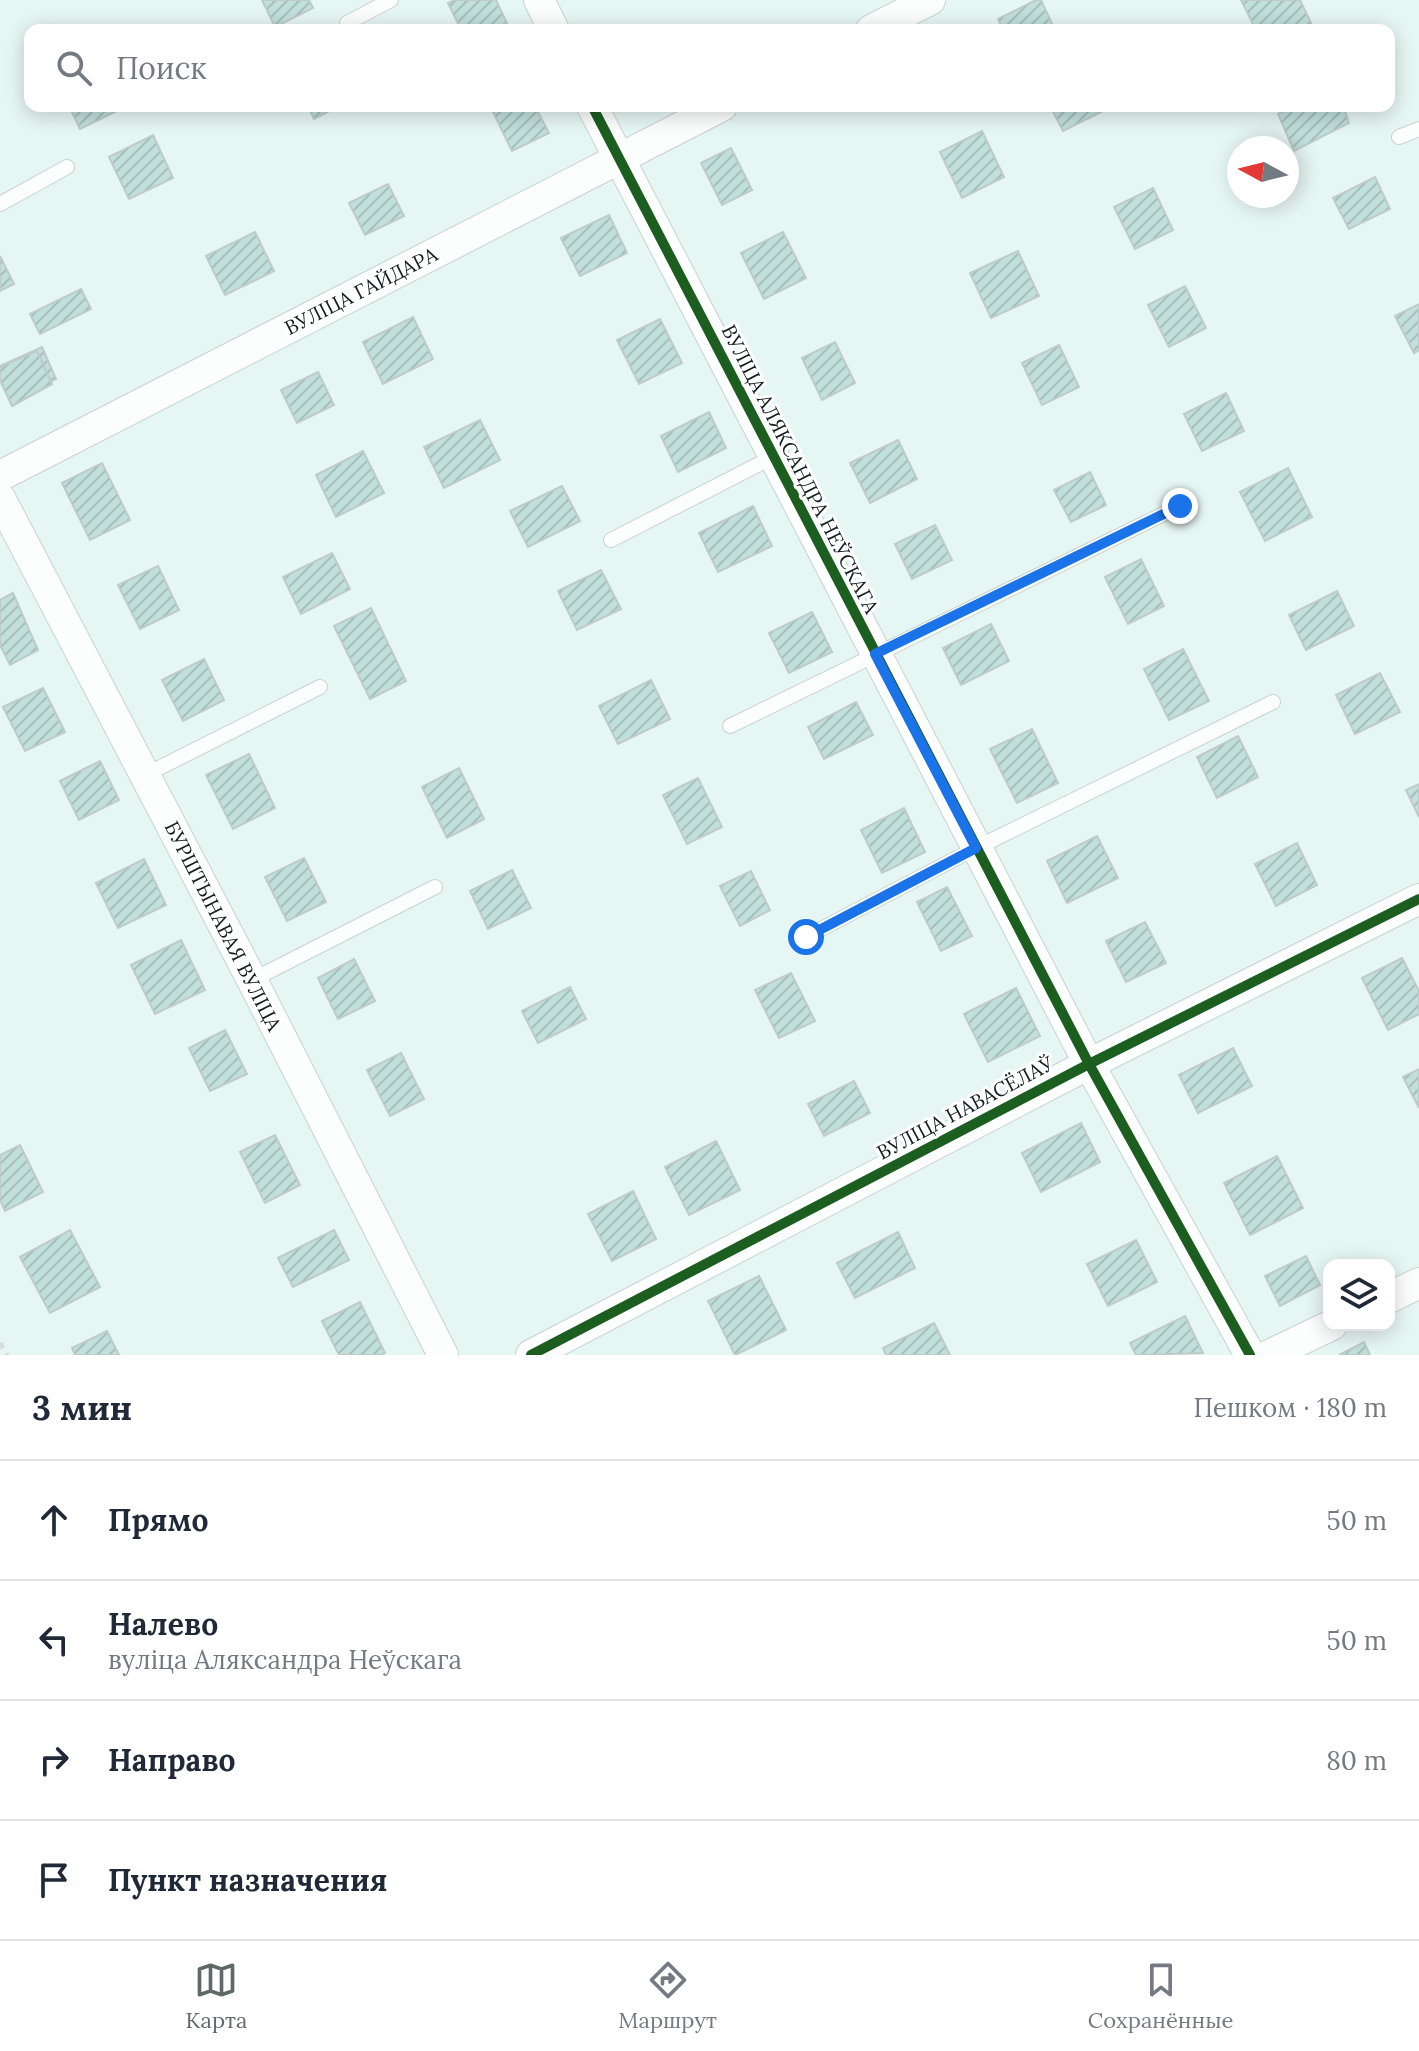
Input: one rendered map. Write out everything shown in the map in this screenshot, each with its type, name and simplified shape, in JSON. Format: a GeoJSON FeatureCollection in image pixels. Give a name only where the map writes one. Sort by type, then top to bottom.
{"type":"FeatureCollection","features":[{"type":"Feature","properties":{"kind":"street"},"geometry":{"type":"LineString","coordinates":[[539,0],[551,24]]}},
{"type":"Feature","properties":{"kind":"street"},"geometry":{"type":"LineString","coordinates":[[883,24],[930,0]]}},
{"type":"Feature","properties":{"kind":"street","name":"ВУЛІЦА АЛЯКСАНДРА НЕЎСКАГА"},"geometry":{"type":"LineString","coordinates":[[595,112],[1089,1064],[1250,1355]]}},
{"type":"Feature","properties":{"kind":"street","name":"ВУЛІЦА ГАЙДАРА"},"geometry":{"type":"LineString","coordinates":[[0,476],[710,112]]}},
{"type":"Feature","properties":{"kind":"street","name":"БУРШТЫНАВАЯ ВУЛІЦА"},"geometry":{"type":"LineString","coordinates":[[0,498],[252,980],[443,1355]]}},
{"type":"Feature","properties":{"kind":"street","name":"ВУЛІЦА НАВАСЁЛАЎ"},"geometry":{"type":"LineString","coordinates":[[531,1355],[1089,1064],[1419,899]]}},
{"type":"Feature","properties":{"kind":"street"},"geometry":{"type":"LineString","coordinates":[[1395,1295],[1419,1283]]}},
{"type":"Feature","properties":{"kind":"street"},"geometry":{"type":"LineString","coordinates":[[1269,1355],[1323,1329]]}},
{"type":"Feature","properties":{"kind":"lane"},"geometry":{"type":"LineString","coordinates":[[347,23],[391,0]]}},
{"type":"Feature","properties":{"kind":"lane"},"geometry":{"type":"LineString","coordinates":[[1399,137],[1419,129]]}},
{"type":"Feature","properties":{"kind":"lane"},"geometry":{"type":"LineString","coordinates":[[0,204],[67,167]]}},
{"type":"Feature","properties":{"kind":"lane"},"geometry":{"type":"LineString","coordinates":[[611,540],[773,457]]}},
{"type":"Feature","properties":{"kind":"lane"},"geometry":{"type":"LineString","coordinates":[[730,726],[1180,506]]}},
{"type":"Feature","properties":{"kind":"lane"},"geometry":{"type":"LineString","coordinates":[[145,775],[320,687]]}},
{"type":"Feature","properties":{"kind":"lane"},"geometry":{"type":"LineString","coordinates":[[806,937],[976,848],[1273,702]]}},
{"type":"Feature","properties":{"kind":"lane"},"geometry":{"type":"LineString","coordinates":[[252,980],[435,887]]}},
{"type":"Feature","properties":{"kind":"path"},"geometry":{"type":"LineString","coordinates":[[0,1343],[7,1355]]}},
{"type":"Feature","properties":{"kind":"building"},"geometry":{"type":"Polygon","coordinates":[[[262,0],[309,0],[313,8],[281,24],[274,24],[262,0]]]}},
{"type":"Feature","properties":{"kind":"building"},"geometry":{"type":"Polygon","coordinates":[[[455,0],[496,0],[507,23],[458,24],[448,3],[455,0]]]}},
{"type":"Feature","properties":{"kind":"building"},"geometry":{"type":"Polygon","coordinates":[[[1041,0],[1052,24],[1000,24],[998,19],[1041,0]]]}},
{"type":"Feature","properties":{"kind":"building"},"geometry":{"type":"Polygon","coordinates":[[[1241,0],[1300,0],[1312,24],[1253,24],[1241,0]]]}},
{"type":"Feature","properties":{"kind":"building"},"geometry":{"type":"Polygon","coordinates":[[[72,112],[115,112],[80,129],[72,112]]]}},
{"type":"Feature","properties":{"kind":"building"},"geometry":{"type":"Polygon","coordinates":[[[311,112],[327,112],[314,119],[311,112]]]}},
{"type":"Feature","properties":{"kind":"building"},"geometry":{"type":"Polygon","coordinates":[[[493,112],[538,112],[549,133],[512,151],[493,112]]]}},
{"type":"Feature","properties":{"kind":"building"},"geometry":{"type":"Polygon","coordinates":[[[1053,112],[1101,112],[1063,131],[1053,112]]]}},
{"type":"Feature","properties":{"kind":"building"},"geometry":{"type":"Polygon","coordinates":[[[1282,112],[1345,112],[1349,123],[1299,148],[1299,136],[1288,136],[1278,114],[1282,112]]]}},
{"type":"Feature","properties":{"kind":"building"},"geometry":{"type":"Polygon","coordinates":[[[982,131],[1004,177],[962,198],[940,152],[982,131]]]}},
{"type":"Feature","properties":{"kind":"building"},"geometry":{"type":"Polygon","coordinates":[[[153,135],[173,178],[129,199],[109,157],[153,135]]]}},
{"type":"Feature","properties":{"kind":"building"},"geometry":{"type":"Polygon","coordinates":[[[731,148],[752,190],[722,205],[701,163],[731,148]]]}},
{"type":"Feature","properties":{"kind":"building"},"geometry":{"type":"Polygon","coordinates":[[[1375,177],[1390,209],[1349,229],[1333,198],[1375,177]]]}},
{"type":"Feature","properties":{"kind":"building"},"geometry":{"type":"Polygon","coordinates":[[[388,184],[404,216],[365,235],[349,203],[388,184]]]}},
{"type":"Feature","properties":{"kind":"building"},"geometry":{"type":"Polygon","coordinates":[[[1153,188],[1173,230],[1135,249],[1114,207],[1153,188]]]}},
{"type":"Feature","properties":{"kind":"building"},"geometry":{"type":"Polygon","coordinates":[[[609,215],[627,253],[580,276],[561,238],[609,215]]]}},
{"type":"Feature","properties":{"kind":"building"},"geometry":{"type":"Polygon","coordinates":[[[255,232],[274,271],[225,295],[206,256],[255,232]]]}},
{"type":"Feature","properties":{"kind":"building"},"geometry":{"type":"Polygon","coordinates":[[[783,232],[806,278],[764,299],[741,253],[783,232]]]}},
{"type":"Feature","properties":{"kind":"building"},"geometry":{"type":"Polygon","coordinates":[[[1018,251],[1039,296],[991,318],[970,273],[1018,251]]]}},
{"type":"Feature","properties":{"kind":"building"},"geometry":{"type":"Polygon","coordinates":[[[0,256],[14,284],[0,291],[0,256]]]}},
{"type":"Feature","properties":{"kind":"building"},"geometry":{"type":"Polygon","coordinates":[[[1185,286],[1206,328],[1169,347],[1148,305],[1185,286]]]}},
{"type":"Feature","properties":{"kind":"building"},"geometry":{"type":"Polygon","coordinates":[[[81,289],[91,309],[40,334],[30,314],[81,289]]]}},
{"type":"Feature","properties":{"kind":"building"},"geometry":{"type":"Polygon","coordinates":[[[1419,304],[1419,350],[1414,353],[1395,316],[1419,304]]]}},
{"type":"Feature","properties":{"kind":"building"},"geometry":{"type":"Polygon","coordinates":[[[413,317],[433,359],[383,384],[363,342],[413,317]]]}},
{"type":"Feature","properties":{"kind":"building"},"geometry":{"type":"Polygon","coordinates":[[[660,319],[682,363],[639,384],[617,340],[660,319]]]}},
{"type":"Feature","properties":{"kind":"building"},"geometry":{"type":"Polygon","coordinates":[[[835,342],[855,383],[822,400],[802,358],[835,342]]]}},
{"type":"Feature","properties":{"kind":"building"},"geometry":{"type":"Polygon","coordinates":[[[1059,345],[1079,387],[1042,405],[1022,363],[1059,345]]]}},
{"type":"Feature","properties":{"kind":"building"},"geometry":{"type":"Polygon","coordinates":[[[42,347],[56,379],[14,398],[0,366],[42,347]]]}},
{"type":"Feature","properties":{"kind":"building"},"geometry":{"type":"Polygon","coordinates":[[[37,351],[52,384],[12,406],[0,380],[0,367],[37,351]]]}},
{"type":"Feature","properties":{"kind":"building"},"geometry":{"type":"Polygon","coordinates":[[[318,372],[334,405],[297,423],[281,390],[318,372]]]}},
{"type":"Feature","properties":{"kind":"building"},"geometry":{"type":"Polygon","coordinates":[[[1226,393],[1244,431],[1202,451],[1184,414],[1226,393]]]}},
{"type":"Feature","properties":{"kind":"building"},"geometry":{"type":"Polygon","coordinates":[[[709,412],[726,448],[678,472],[661,436],[709,412]]]}},
{"type":"Feature","properties":{"kind":"building"},"geometry":{"type":"Polygon","coordinates":[[[480,420],[500,460],[444,488],[424,447],[480,420]]]}},
{"type":"Feature","properties":{"kind":"building"},"geometry":{"type":"Polygon","coordinates":[[[898,440],[917,479],[870,503],[850,463],[898,440]]]}},
{"type":"Feature","properties":{"kind":"building"},"geometry":{"type":"Polygon","coordinates":[[[363,451],[384,493],[336,517],[316,475],[363,451]]]}},
{"type":"Feature","properties":{"kind":"building"},"geometry":{"type":"Polygon","coordinates":[[[102,463],[130,520],[90,540],[62,483],[102,463]]]}},
{"type":"Feature","properties":{"kind":"building"},"geometry":{"type":"Polygon","coordinates":[[[1288,468],[1312,517],[1265,541],[1240,492],[1288,468]]]}},
{"type":"Feature","properties":{"kind":"building"},"geometry":{"type":"Polygon","coordinates":[[[1090,472],[1106,505],[1071,522],[1054,490],[1090,472]]]}},
{"type":"Feature","properties":{"kind":"building"},"geometry":{"type":"Polygon","coordinates":[[[562,486],[580,521],[528,547],[510,511],[562,486]]]}},
{"type":"Feature","properties":{"kind":"building"},"geometry":{"type":"Polygon","coordinates":[[[753,506],[772,546],[718,572],[699,533],[753,506]]]}},
{"type":"Feature","properties":{"kind":"building"},"geometry":{"type":"Polygon","coordinates":[[[935,525],[952,560],[912,579],[895,544],[935,525]]]}},
{"type":"Feature","properties":{"kind":"building"},"geometry":{"type":"Polygon","coordinates":[[[332,553],[350,589],[301,614],[283,577],[332,553]]]}},
{"type":"Feature","properties":{"kind":"building"},"geometry":{"type":"Polygon","coordinates":[[[1141,559],[1164,606],[1128,624],[1105,577],[1141,559]]]}},
{"type":"Feature","properties":{"kind":"building"},"geometry":{"type":"Polygon","coordinates":[[[158,566],[179,610],[140,629],[118,585],[158,566]]]}},
{"type":"Feature","properties":{"kind":"building"},"geometry":{"type":"Polygon","coordinates":[[[601,570],[621,609],[577,630],[558,591],[601,570]]]}},
{"type":"Feature","properties":{"kind":"building"},"geometry":{"type":"Polygon","coordinates":[[[1337,591],[1354,626],[1306,650],[1289,615],[1337,591]]]}},
{"type":"Feature","properties":{"kind":"building"},"geometry":{"type":"Polygon","coordinates":[[[13,593],[38,650],[10,665],[0,645],[0,600],[13,593]]]}},
{"type":"Feature","properties":{"kind":"building"},"geometry":{"type":"Polygon","coordinates":[[[371,608],[406,681],[370,699],[334,626],[371,608]]]}},
{"type":"Feature","properties":{"kind":"building"},"geometry":{"type":"Polygon","coordinates":[[[812,612],[832,652],[789,673],[769,633],[812,612]]]}},
{"type":"Feature","properties":{"kind":"building"},"geometry":{"type":"Polygon","coordinates":[[[991,624],[1009,661],[961,685],[943,648],[991,624]]]}},
{"type":"Feature","properties":{"kind":"building"},"geometry":{"type":"Polygon","coordinates":[[[1183,649],[1209,701],[1169,720],[1144,669],[1183,649]]]}},
{"type":"Feature","properties":{"kind":"building"},"geometry":{"type":"Polygon","coordinates":[[[204,659],[224,700],[183,721],[162,680],[204,659]]]}},
{"type":"Feature","properties":{"kind":"building"},"geometry":{"type":"Polygon","coordinates":[[[1380,673],[1400,712],[1355,734],[1336,695],[1380,673]]]}},
{"type":"Feature","properties":{"kind":"building"},"geometry":{"type":"Polygon","coordinates":[[[651,680],[670,719],[618,744],[599,706],[651,680]]]}},
{"type":"Feature","properties":{"kind":"building"},"geometry":{"type":"Polygon","coordinates":[[[43,688],[65,732],[25,751],[3,707],[43,688]]]}},
{"type":"Feature","properties":{"kind":"building"},"geometry":{"type":"Polygon","coordinates":[[[856,702],[873,735],[824,759],[808,727],[856,702]]]}},
{"type":"Feature","properties":{"kind":"building"},"geometry":{"type":"Polygon","coordinates":[[[1032,729],[1058,783],[1017,803],[990,749],[1032,729]]]}},
{"type":"Feature","properties":{"kind":"building"},"geometry":{"type":"Polygon","coordinates":[[[1238,736],[1258,777],[1217,798],[1197,757],[1238,736]]]}},
{"type":"Feature","properties":{"kind":"building"},"geometry":{"type":"Polygon","coordinates":[[[249,754],[275,808],[233,829],[206,775],[249,754]]]}},
{"type":"Feature","properties":{"kind":"building"},"geometry":{"type":"Polygon","coordinates":[[[100,761],[119,800],[79,820],[60,781],[100,761]]]}},
{"type":"Feature","properties":{"kind":"building"},"geometry":{"type":"Polygon","coordinates":[[[459,768],[484,819],[447,838],[422,787],[459,768]]]}},
{"type":"Feature","properties":{"kind":"building"},"geometry":{"type":"Polygon","coordinates":[[[698,778],[722,827],[687,844],[663,795],[698,778]]]}},
{"type":"Feature","properties":{"kind":"building"},"geometry":{"type":"Polygon","coordinates":[[[1419,784],[1419,817],[1406,790],[1419,784]]]}},
{"type":"Feature","properties":{"kind":"building"},"geometry":{"type":"Polygon","coordinates":[[[904,808],[925,852],[882,873],[861,830],[904,808]]]}},
{"type":"Feature","properties":{"kind":"building"},"geometry":{"type":"Polygon","coordinates":[[[1097,836],[1118,878],[1067,903],[1047,861],[1097,836]]]}},
{"type":"Feature","properties":{"kind":"building"},"geometry":{"type":"Polygon","coordinates":[[[1297,843],[1317,885],[1276,906],[1255,864],[1297,843]]]}},
{"type":"Feature","properties":{"kind":"building"},"geometry":{"type":"Polygon","coordinates":[[[304,858],[326,902],[287,921],[265,877],[304,858]]]}},
{"type":"Feature","properties":{"kind":"building"},"geometry":{"type":"Polygon","coordinates":[[[144,859],[166,905],[118,928],[96,883],[144,859]]]}},
{"type":"Feature","properties":{"kind":"building"},"geometry":{"type":"Polygon","coordinates":[[[512,870],[531,908],[488,929],[470,891],[512,870]]]}},
{"type":"Feature","properties":{"kind":"building"},"geometry":{"type":"Polygon","coordinates":[[[751,871],[770,910],[740,926],[720,886],[751,871]]]}},
{"type":"Feature","properties":{"kind":"building"},"geometry":{"type":"Polygon","coordinates":[[[947,887],[972,936],[941,951],[917,902],[947,887]]]}},
{"type":"Feature","properties":{"kind":"building"},"geometry":{"type":"Polygon","coordinates":[[[1145,922],[1166,963],[1126,982],[1106,941],[1145,922]]]}},
{"type":"Feature","properties":{"kind":"building"},"geometry":{"type":"Polygon","coordinates":[[[181,940],[205,990],[155,1014],[131,965],[181,940]]]}},
{"type":"Feature","properties":{"kind":"building"},"geometry":{"type":"Polygon","coordinates":[[[1402,958],[1419,991],[1419,1014],[1388,1030],[1362,978],[1402,958]]]}},
{"type":"Feature","properties":{"kind":"building"},"geometry":{"type":"Polygon","coordinates":[[[354,959],[375,1001],[338,1019],[318,978],[354,959]]]}},
{"type":"Feature","properties":{"kind":"building"},"geometry":{"type":"Polygon","coordinates":[[[791,973],[815,1021],[779,1038],[755,990],[791,973]]]}},
{"type":"Feature","properties":{"kind":"building"},"geometry":{"type":"Polygon","coordinates":[[[570,987],[586,1019],[538,1043],[522,1011],[570,987]]]}},
{"type":"Feature","properties":{"kind":"building"},"geometry":{"type":"Polygon","coordinates":[[[1016,988],[1040,1036],[988,1062],[964,1014],[1016,988]]]}},
{"type":"Feature","properties":{"kind":"building"},"geometry":{"type":"Polygon","coordinates":[[[225,1030],[247,1074],[210,1091],[189,1048],[225,1030]]]}},
{"type":"Feature","properties":{"kind":"building"},"geometry":{"type":"Polygon","coordinates":[[[1233,1048],[1252,1086],[1198,1113],[1179,1075],[1233,1048]]]}},
{"type":"Feature","properties":{"kind":"building"},"geometry":{"type":"Polygon","coordinates":[[[401,1053],[424,1099],[390,1116],[367,1070],[401,1053]]]}},
{"type":"Feature","properties":{"kind":"building"},"geometry":{"type":"Polygon","coordinates":[[[1419,1069],[1419,1108],[1403,1077],[1419,1069]]]}},
{"type":"Feature","properties":{"kind":"building"},"geometry":{"type":"Polygon","coordinates":[[[854,1081],[870,1113],[824,1136],[808,1104],[854,1081]]]}},
{"type":"Feature","properties":{"kind":"building"},"geometry":{"type":"Polygon","coordinates":[[[1081,1123],[1100,1162],[1041,1192],[1022,1153],[1081,1123]]]}},
{"type":"Feature","properties":{"kind":"building"},"geometry":{"type":"Polygon","coordinates":[[[275,1135],[300,1185],[265,1203],[240,1152],[275,1135]]]}},
{"type":"Feature","properties":{"kind":"building"},"geometry":{"type":"Polygon","coordinates":[[[716,1141],[740,1190],[689,1215],[665,1167],[716,1141]]]}},
{"type":"Feature","properties":{"kind":"building"},"geometry":{"type":"Polygon","coordinates":[[[20,1145],[43,1192],[5,1211],[0,1200],[0,1155],[20,1145]]]}},
{"type":"Feature","properties":{"kind":"building"},"geometry":{"type":"Polygon","coordinates":[[[1277,1156],[1303,1208],[1250,1235],[1224,1183],[1277,1156]]]}},
{"type":"Feature","properties":{"kind":"building"},"geometry":{"type":"Polygon","coordinates":[[[633,1191],[656,1239],[612,1261],[588,1214],[633,1191]]]}},
{"type":"Feature","properties":{"kind":"building"},"geometry":{"type":"Polygon","coordinates":[[[70,1230],[100,1287],[50,1313],[20,1257],[70,1230]]]}},
{"type":"Feature","properties":{"kind":"building"},"geometry":{"type":"Polygon","coordinates":[[[334,1230],[349,1260],[293,1287],[278,1258],[334,1230]]]}},
{"type":"Feature","properties":{"kind":"building"},"geometry":{"type":"Polygon","coordinates":[[[898,1232],[915,1268],[855,1298],[837,1263],[898,1232]]]}},
{"type":"Feature","properties":{"kind":"building"},"geometry":{"type":"Polygon","coordinates":[[[1136,1240],[1157,1282],[1108,1306],[1087,1264],[1136,1240]]]}},
{"type":"Feature","properties":{"kind":"building"},"geometry":{"type":"Polygon","coordinates":[[[1306,1256],[1320,1285],[1280,1306],[1265,1276],[1306,1256]]]}},
{"type":"Feature","properties":{"kind":"building"},"geometry":{"type":"Polygon","coordinates":[[[759,1276],[786,1330],[735,1355],[708,1301],[759,1276]]]}},
{"type":"Feature","properties":{"kind":"building"},"geometry":{"type":"Polygon","coordinates":[[[360,1302],[385,1353],[339,1355],[322,1321],[360,1302]]]}},
{"type":"Feature","properties":{"kind":"building"},"geometry":{"type":"Polygon","coordinates":[[[1185,1316],[1203,1353],[1136,1355],[1130,1343],[1185,1316]]]}},
{"type":"Feature","properties":{"kind":"building"},"geometry":{"type":"Polygon","coordinates":[[[934,1323],[950,1355],[886,1355],[883,1348],[934,1323]]]}},
{"type":"Feature","properties":{"kind":"building"},"geometry":{"type":"Polygon","coordinates":[[[107,1331],[119,1355],[75,1355],[72,1348],[107,1331]]]}},
{"type":"Feature","properties":{"kind":"building"},"geometry":{"type":"Polygon","coordinates":[[[1364,1342],[1370,1355],[1339,1355],[1364,1342]]]}},
{"type":"Feature","properties":{"kind":"cycle path"},"geometry":{"type":"LineString","coordinates":[[595,112],[1089,1064],[1250,1355]]}},
{"type":"Feature","properties":{"kind":"cycle path"},"geometry":{"type":"LineString","coordinates":[[531,1355],[1089,1064],[1419,899]]}},
{"type":"Feature","properties":{"kind":"route"},"geometry":{"type":"LineString","coordinates":[[806,937],[976,848],[875,654],[1180,506]]}}]}
